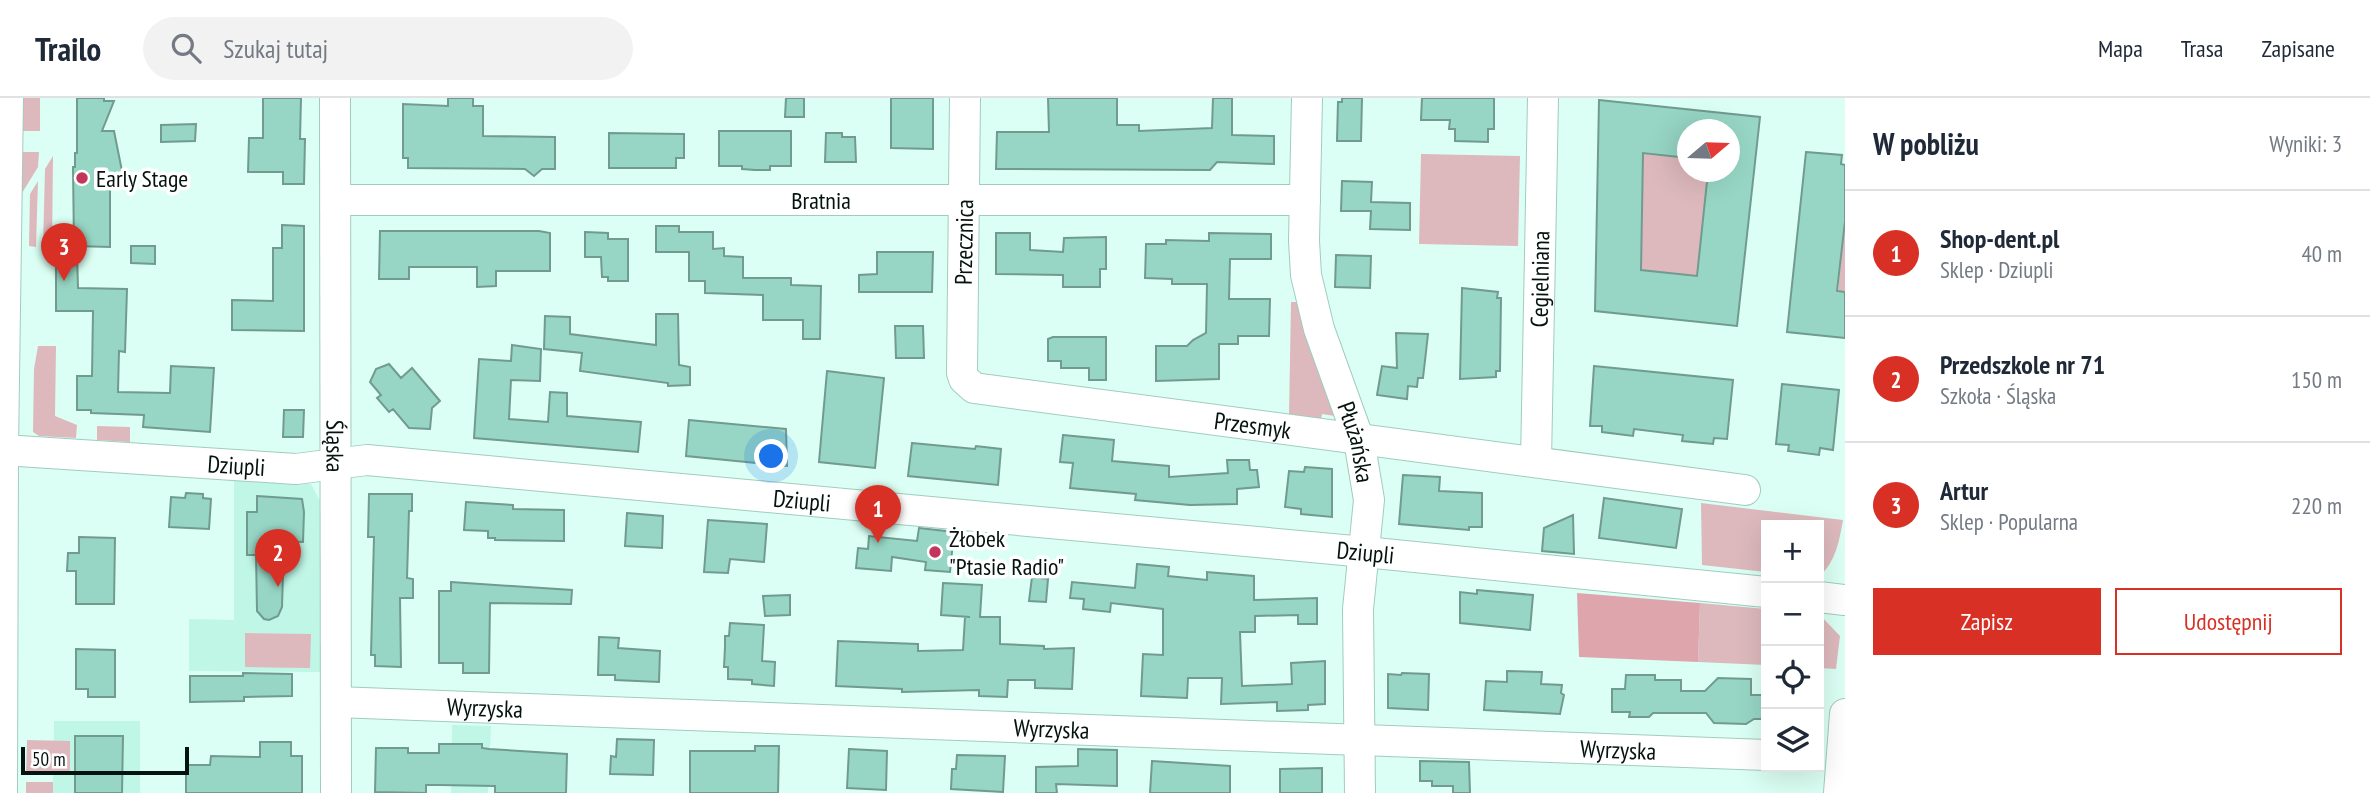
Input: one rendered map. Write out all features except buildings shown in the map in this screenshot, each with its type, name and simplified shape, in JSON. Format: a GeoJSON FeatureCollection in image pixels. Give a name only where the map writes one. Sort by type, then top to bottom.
{"type":"FeatureCollection","features":[{"type":"Feature","properties":{"kind":"street"},"geometry":{"type":"LineString","coordinates":[[2,793],[3,268],[8,98]]}},
{"type":"Feature","properties":{"kind":"street","name":"Śląska"},"geometry":{"type":"LineString","coordinates":[[335,98],[336,793]]}},
{"type":"Feature","properties":{"kind":"street","name":"Przecznica"},"geometry":{"type":"LineString","coordinates":[[965,98],[962,373],[968,384]]}},
{"type":"Feature","properties":{"kind":"street","name":"Płużańska"},"geometry":{"type":"LineString","coordinates":[[1307,98],[1304,200],[1306,275],[1311,302],[1359,440],[1369,500],[1366,552],[1358,609],[1360,793]]}},
{"type":"Feature","properties":{"kind":"street","name":"Cegielniana"},"geometry":{"type":"LineString","coordinates":[[1536,461],[1543,98]]}},
{"type":"Feature","properties":{"kind":"street","name":"Bratnia"},"geometry":{"type":"LineString","coordinates":[[336,200],[1304,200]]}},
{"type":"Feature","properties":{"kind":"street","name":"Przesmyk"},"geometry":{"type":"LineString","coordinates":[[968,384],[982,390],[1745,490]]}},
{"type":"Feature","properties":{"kind":"street","name":"Dziupli"},"geometry":{"type":"LineString","coordinates":[[3,450],[296,469],[367,460],[1366,552],[1761,592]]}},
{"type":"Feature","properties":{"kind":"street"},"geometry":{"type":"LineString","coordinates":[[1824,598],[1845,600]]}},
{"type":"Feature","properties":{"kind":"street","name":"Wyrzyska"},"geometry":{"type":"LineString","coordinates":[[336,702],[1761,755]]}},
{"type":"Feature","properties":{"kind":"street"},"geometry":{"type":"LineString","coordinates":[[1839,793],[1830,757],[1845,714]]}},
{"type":"Feature","properties":{"kind":"shaded area"},"geometry":{"type":"Polygon","coordinates":[[[23,98],[40,98],[40,131],[22,131],[23,98]]]}},
{"type":"Feature","properties":{"kind":"shaded area"},"geometry":{"type":"Polygon","coordinates":[[[22,152],[39,152],[38,167],[22,193],[22,152]]]}},
{"type":"Feature","properties":{"kind":"shaded area"},"geometry":{"type":"Polygon","coordinates":[[[1643,153],[1677,157],[1677,182],[1707,182],[1697,276],[1641,270],[1643,153]]]}},
{"type":"Feature","properties":{"kind":"shaded area"},"geometry":{"type":"Polygon","coordinates":[[[1421,154],[1520,156],[1518,246],[1419,244],[1421,154]]]}},
{"type":"Feature","properties":{"kind":"shaded area"},"geometry":{"type":"Polygon","coordinates":[[[53,156],[52,248],[43,247],[45,169],[53,156]]]}},
{"type":"Feature","properties":{"kind":"shaded area"},"geometry":{"type":"Polygon","coordinates":[[[38,181],[36,247],[29,246],[30,194],[38,181]]]}},
{"type":"Feature","properties":{"kind":"shaded area"},"geometry":{"type":"Polygon","coordinates":[[[1845,221],[1845,292],[1838,291],[1845,221]]]}},
{"type":"Feature","properties":{"kind":"shaded area"},"geometry":{"type":"Polygon","coordinates":[[[1291,302],[1297,302],[1306,337],[1335,416],[1322,414],[1321,420],[1289,416],[1291,302]]]}},
{"type":"Feature","properties":{"kind":"shaded area"},"geometry":{"type":"Polygon","coordinates":[[[38,346],[56,346],[55,416],[77,425],[76,438],[39,436],[33,432],[34,369],[38,346]]]}},
{"type":"Feature","properties":{"kind":"shaded area"},"geometry":{"type":"Polygon","coordinates":[[[97,426],[130,427],[130,442],[97,440],[97,426]]]}},
{"type":"Feature","properties":{"kind":"shaded area"},"geometry":{"type":"Polygon","coordinates":[[[234,479],[311,484],[322,505],[323,672],[189,671],[189,619],[234,620],[234,479]]]}},
{"type":"Feature","properties":{"kind":"shaded area"},"geometry":{"type":"Polygon","coordinates":[[[1701,503],[1843,520],[1836,551],[1824,572],[1824,520],[1761,520],[1761,571],[1702,565],[1701,503]]]}},
{"type":"Feature","properties":{"kind":"shaded area"},"geometry":{"type":"Polygon","coordinates":[[[1577,593],[1700,603],[1698,662],[1579,657],[1577,593]]]}},
{"type":"Feature","properties":{"kind":"shaded area"},"geometry":{"type":"Polygon","coordinates":[[[1700,603],[1761,609],[1761,665],[1698,662],[1700,603]]]}},
{"type":"Feature","properties":{"kind":"shaded area"},"geometry":{"type":"Polygon","coordinates":[[[1824,619],[1840,636],[1836,669],[1824,668],[1824,619]]]}},
{"type":"Feature","properties":{"kind":"shaded area"},"geometry":{"type":"Polygon","coordinates":[[[245,633],[311,634],[310,668],[245,667],[245,633]]]}},
{"type":"Feature","properties":{"kind":"shaded area"},"geometry":{"type":"Polygon","coordinates":[[[54,721],[140,721],[140,793],[53,793],[54,721]]]}},
{"type":"Feature","properties":{"kind":"shaded area"},"geometry":{"type":"Polygon","coordinates":[[[452,725],[491,726],[488,793],[451,793],[452,725]]]}},
{"type":"Feature","properties":{"kind":"shaded area"},"geometry":{"type":"Polygon","coordinates":[[[27,740],[70,741],[70,775],[26,775],[27,740]]]}},
{"type":"Feature","properties":{"kind":"shaded area"},"geometry":{"type":"Polygon","coordinates":[[[26,782],[53,782],[53,793],[26,793],[26,782]]]}},
{"type":"Feature","properties":{"kind":"place","name":"Early Stage"},"geometry":{"type":"Point","coordinates":[82,178]}},
{"type":"Feature","properties":{"kind":"place","name":"Artur"},"geometry":{"type":"Point","coordinates":[64,281]}},
{"type":"Feature","properties":{"kind":"place","name":"Shop-dent.pl"},"geometry":{"type":"Point","coordinates":[878,543]}},
{"type":"Feature","properties":{"kind":"place","name":"Żłobek \"Ptasie Radio\""},"geometry":{"type":"Point","coordinates":[935,552]}},
{"type":"Feature","properties":{"kind":"place","name":"Przedszkole nr 71"},"geometry":{"type":"Point","coordinates":[278,587]}}]}
